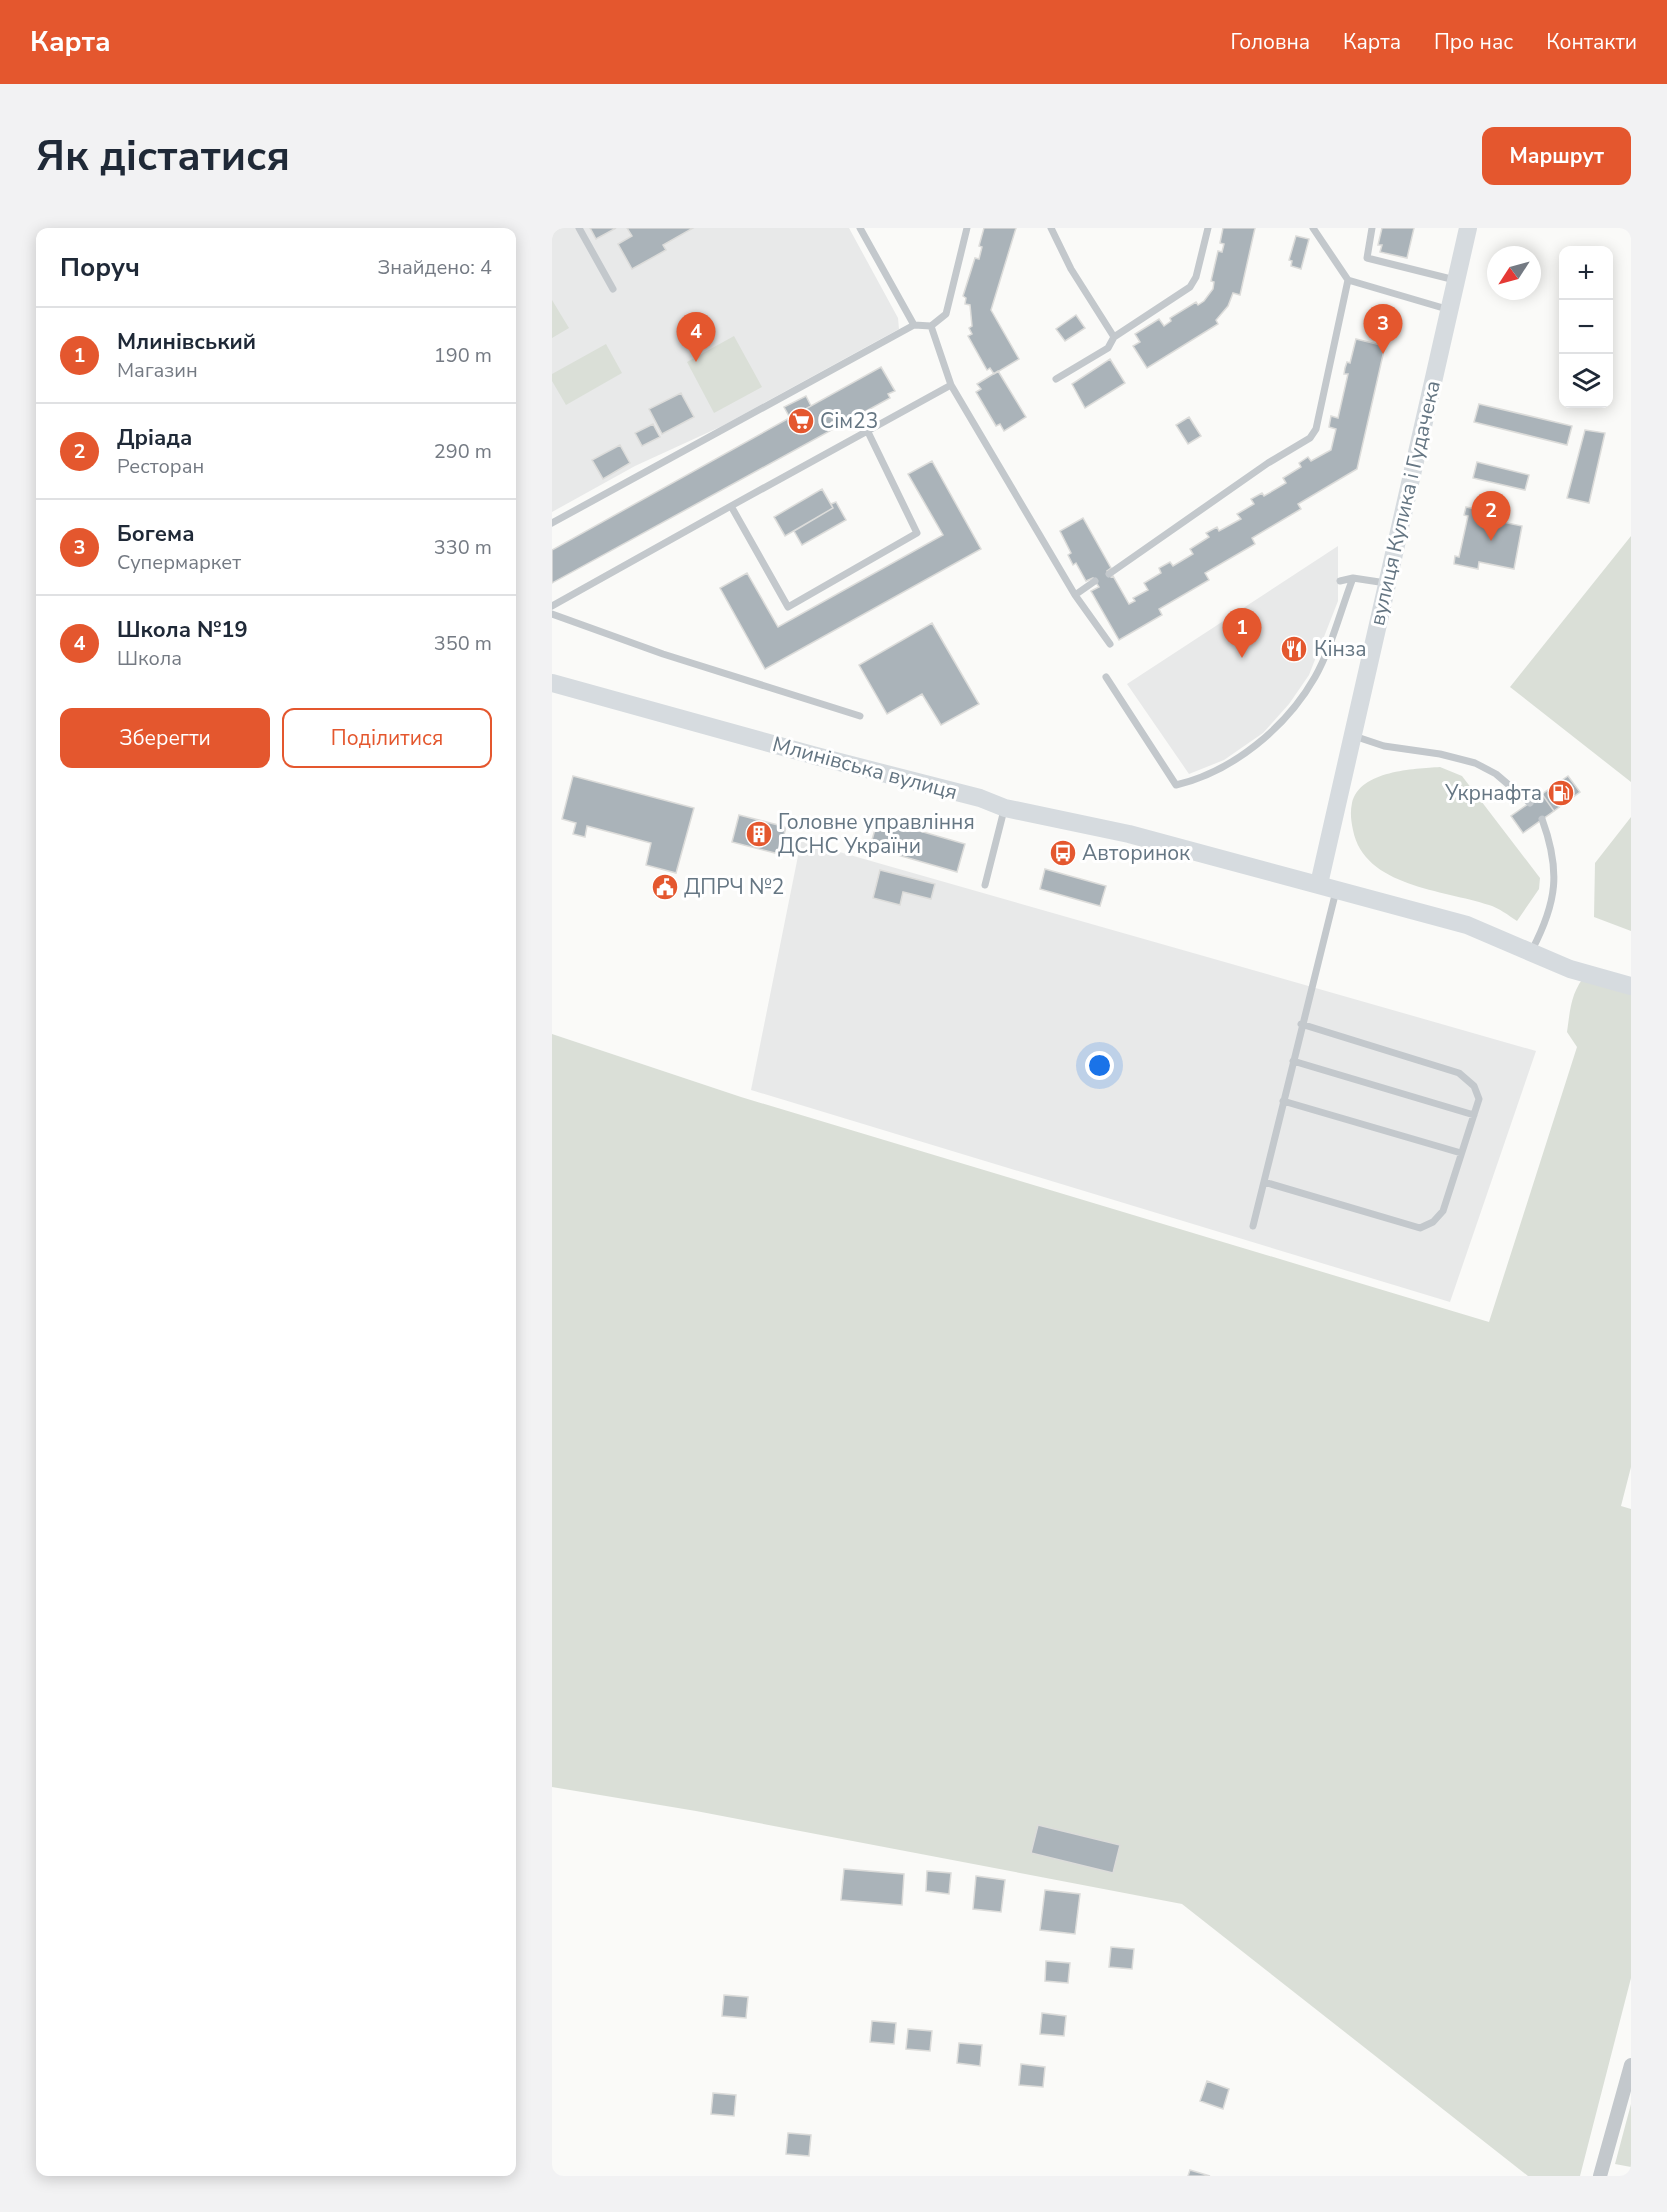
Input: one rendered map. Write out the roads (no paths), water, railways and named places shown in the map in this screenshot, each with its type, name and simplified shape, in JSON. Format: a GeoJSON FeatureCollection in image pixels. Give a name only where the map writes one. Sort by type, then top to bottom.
{"type":"FeatureCollection","features":[{"type":"Feature","properties":{"kind":"main road","name":"вулиця Кулика і Гудачека"},"geometry":{"type":"LineString","coordinates":[[1318,884],[1468,228]]}},
{"type":"Feature","properties":{"kind":"main road","name":"Млинівська вулиця"},"geometry":{"type":"LineString","coordinates":[[552,682],[980,798],[1005,808],[1129,834],[1467,925],[1570,969],[1631,986]]}},
{"type":"Feature","properties":{"kind":"street"},"geometry":{"type":"LineString","coordinates":[[1600,2176],[1631,2065]]}},
{"type":"Feature","properties":{"kind":"lane"},"geometry":{"type":"LineString","coordinates":[[579,228],[614,289]]}},
{"type":"Feature","properties":{"kind":"lane"},"geometry":{"type":"LineString","coordinates":[[860,228],[914,325]]}},
{"type":"Feature","properties":{"kind":"lane"},"geometry":{"type":"LineString","coordinates":[[552,523],[914,325],[931,326],[946,314],[967,228]]}},
{"type":"Feature","properties":{"kind":"lane"},"geometry":{"type":"LineString","coordinates":[[1051,228],[1071,269],[1114,337]]}},
{"type":"Feature","properties":{"kind":"lane"},"geometry":{"type":"LineString","coordinates":[[1056,380],[1108,348],[1114,337],[1191,287],[1196,277],[1208,228]]}},
{"type":"Feature","properties":{"kind":"lane"},"geometry":{"type":"LineString","coordinates":[[1313,228],[1348,280],[1450,310]]}},
{"type":"Feature","properties":{"kind":"lane"},"geometry":{"type":"LineString","coordinates":[[1372,228],[1367,258],[1455,280]]}},
{"type":"Feature","properties":{"kind":"lane"},"geometry":{"type":"LineString","coordinates":[[1109,574],[1268,463],[1310,438],[1316,429],[1348,280]]}},
{"type":"Feature","properties":{"kind":"lane"},"geometry":{"type":"LineString","coordinates":[[931,326],[951,385],[1075,595],[1110,644]]}},
{"type":"Feature","properties":{"kind":"lane"},"geometry":{"type":"LineString","coordinates":[[552,606],[951,385]]}},
{"type":"Feature","properties":{"kind":"lane"},"geometry":{"type":"LineString","coordinates":[[731,506],[788,607],[916,533],[868,432]]}},
{"type":"Feature","properties":{"kind":"lane"},"geometry":{"type":"LineString","coordinates":[[1340,582],[1353,578],[1386,583]]}},
{"type":"Feature","properties":{"kind":"lane"},"geometry":{"type":"LineString","coordinates":[[1106,677],[1176,785],[1194,781],[1229,764],[1256,744],[1293,708],[1315,677],[1353,578]]}},
{"type":"Feature","properties":{"kind":"lane"},"geometry":{"type":"LineString","coordinates":[[1075,595],[1095,581]]}},
{"type":"Feature","properties":{"kind":"lane"},"geometry":{"type":"LineString","coordinates":[[552,614],[663,654],[860,716]]}},
{"type":"Feature","properties":{"kind":"lane"},"geometry":{"type":"LineString","coordinates":[[1351,735],[1384,746],[1440,754],[1475,763],[1496,774],[1530,802]]}},
{"type":"Feature","properties":{"kind":"lane"},"geometry":{"type":"LineString","coordinates":[[985,885],[1005,808]]}},
{"type":"Feature","properties":{"kind":"lane"},"geometry":{"type":"LineString","coordinates":[[1531,953],[1547,921],[1555,891],[1554,858],[1542,819]]}},
{"type":"Feature","properties":{"kind":"lane"},"geometry":{"type":"LineString","coordinates":[[1253,1226],[1301,1024],[1337,889]]}},
{"type":"Feature","properties":{"kind":"lane"},"geometry":{"type":"LineString","coordinates":[[1264,1182],[1420,1228],[1433,1222],[1443,1211],[1479,1100],[1474,1086],[1459,1073],[1301,1024]]}},
{"type":"Feature","properties":{"kind":"lane"},"geometry":{"type":"LineString","coordinates":[[1293,1061],[1474,1115]]}},
{"type":"Feature","properties":{"kind":"lane"},"geometry":{"type":"LineString","coordinates":[[1283,1101],[1461,1153]]}},
{"type":"Feature","properties":{"kind":"place","name":"Богема"},"geometry":{"type":"Point","coordinates":[1383,354]}},
{"type":"Feature","properties":{"kind":"place","name":"Школа №19"},"geometry":{"type":"Point","coordinates":[696,362]}},
{"type":"Feature","properties":{"kind":"place","name":"Сім23"},"geometry":{"type":"Point","coordinates":[801,421]}},
{"type":"Feature","properties":{"kind":"place","name":"Дріада"},"geometry":{"type":"Point","coordinates":[1491,541]}},
{"type":"Feature","properties":{"kind":"place","name":"Кінза"},"geometry":{"type":"Point","coordinates":[1294,649]}},
{"type":"Feature","properties":{"kind":"place","name":"Млинівський"},"geometry":{"type":"Point","coordinates":[1242,658]}},
{"type":"Feature","properties":{"kind":"place","name":"Укрнафта"},"geometry":{"type":"Point","coordinates":[1561,793]}},
{"type":"Feature","properties":{"kind":"place","name":"Головне управління ДСНС України"},"geometry":{"type":"Point","coordinates":[759,834]}},
{"type":"Feature","properties":{"kind":"place","name":"Авторинок"},"geometry":{"type":"Point","coordinates":[1063,853]}},
{"type":"Feature","properties":{"kind":"place","name":"ДПРЧ №2"},"geometry":{"type":"Point","coordinates":[665,887]}}]}
